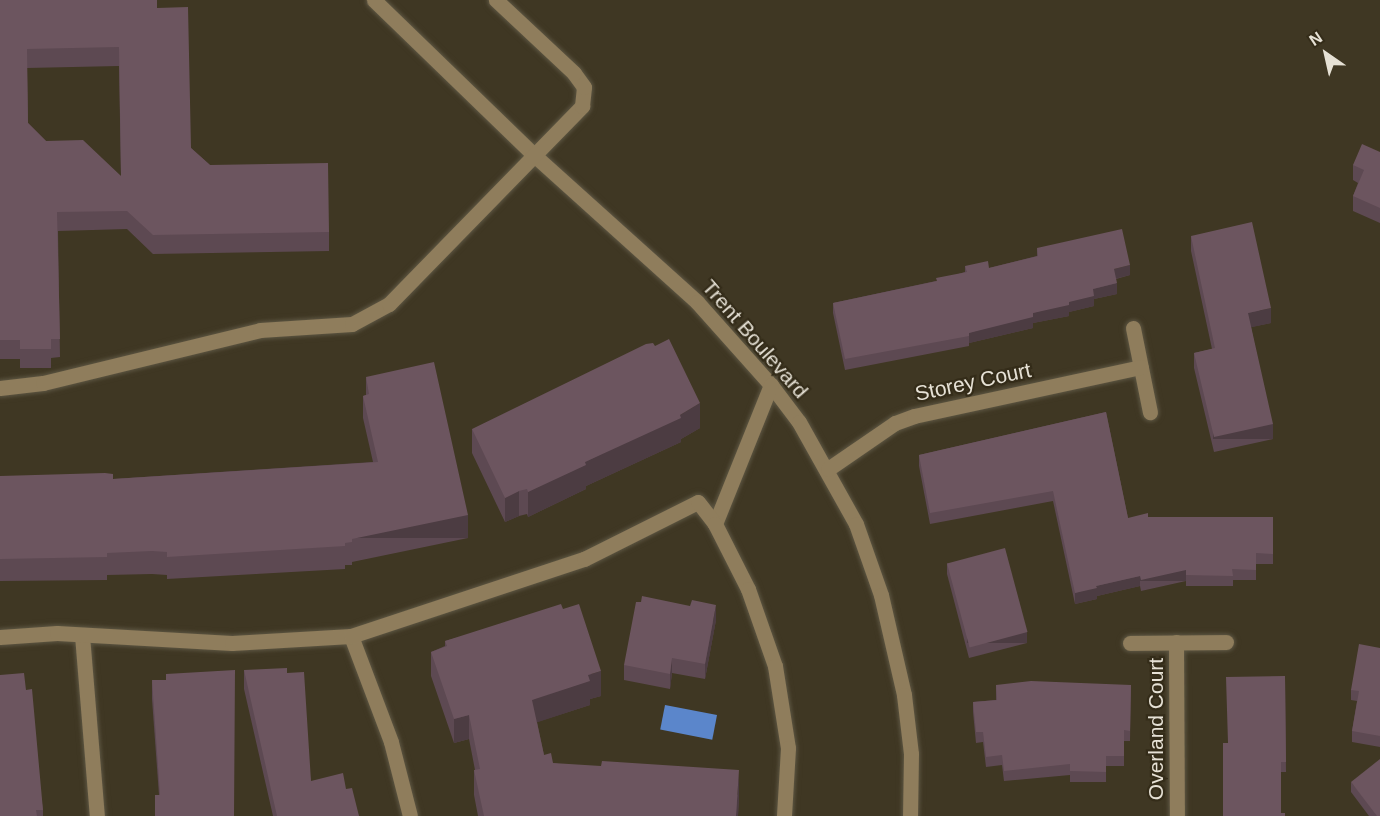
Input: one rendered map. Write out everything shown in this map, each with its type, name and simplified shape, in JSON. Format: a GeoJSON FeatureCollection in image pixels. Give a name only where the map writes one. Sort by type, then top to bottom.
{"type":"FeatureCollection","features":[{"type":"Feature","properties":{"kind":"street","name":"Trent Boulevard"},"geometry":{"type":"LineString","coordinates":[[374,0],[534,155],[697,302],[771,385],[799,422],[828,469],[856,524],[881,595],[904,695],[911,754],[910,816]]}},
{"type":"Feature","properties":{"kind":"street"},"geometry":{"type":"LineString","coordinates":[[0,388],[43,383],[260,330],[352,324],[389,304],[582,106],[584,87],[574,73],[496,0]]}},
{"type":"Feature","properties":{"kind":"street"},"geometry":{"type":"LineString","coordinates":[[1133,328],[1150,412]]}},
{"type":"Feature","properties":{"kind":"street","name":"Storey Court"},"geometry":{"type":"LineString","coordinates":[[828,469],[894,423],[914,416],[1141,367]]}},
{"type":"Feature","properties":{"kind":"street"},"geometry":{"type":"LineString","coordinates":[[715,524],[771,385]]}},
{"type":"Feature","properties":{"kind":"street"},"geometry":{"type":"LineString","coordinates":[[0,637],[82,635],[232,643],[351,636],[584,559],[698,502],[715,524],[748,589],[776,666],[788,748],[784,816]]}},
{"type":"Feature","properties":{"kind":"street"},"geometry":{"type":"LineString","coordinates":[[82,635],[97,816]]}},
{"type":"Feature","properties":{"kind":"street"},"geometry":{"type":"LineString","coordinates":[[351,636],[391,742],[410,816]]}},
{"type":"Feature","properties":{"kind":"street","name":"Overland Court"},"geometry":{"type":"LineString","coordinates":[[1176,642],[1177,816]]}},
{"type":"Feature","properties":{"kind":"street"},"geometry":{"type":"LineString","coordinates":[[1130,643],[1226,642]]}},
{"type":"Feature","properties":{"kind":"water"},"geometry":{"type":"Polygon","coordinates":[[[665,705],[717,715],[712,740],[660,730],[665,705]]]}},
{"type":"Feature","properties":{"kind":"building"},"geometry":{"type":"Polygon","coordinates":[[[0,0],[157,0],[157,8],[188,7],[191,148],[210,165],[328,163],[329,232],[153,235],[127,211],[57,212],[60,339],[51,339],[51,349],[20,349],[20,340],[0,340],[0,0]],[[119,47],[27,49],[28,123],[46,141],[83,140],[121,176],[119,47]]]}},
{"type":"Feature","properties":{"kind":"building"},"geometry":{"type":"Polygon","coordinates":[[[1362,144],[1380,152],[1380,208],[1353,196],[1364,170],[1353,165],[1362,144]]]}},
{"type":"Feature","properties":{"kind":"building"},"geometry":{"type":"Polygon","coordinates":[[[1252,222],[1271,308],[1248,313],[1273,424],[1214,437],[1194,353],[1215,348],[1191,236],[1252,222]]]}},
{"type":"Feature","properties":{"kind":"building"},"geometry":{"type":"Polygon","coordinates":[[[1122,229],[1130,265],[1114,269],[1117,283],[1093,289],[1094,296],[1069,302],[1069,305],[1033,313],[1033,317],[969,333],[969,336],[845,359],[833,303],[937,281],[936,278],[967,272],[965,266],[988,261],[989,268],[1038,256],[1037,248],[1122,229]]]}},
{"type":"Feature","properties":{"kind":"building"},"geometry":{"type":"Polygon","coordinates":[[[669,339],[700,403],[680,415],[681,418],[585,462],[586,465],[528,492],[527,489],[519,491],[505,498],[472,429],[646,344],[653,343],[655,346],[669,339]]]}},
{"type":"Feature","properties":{"kind":"building"},"geometry":{"type":"Polygon","coordinates":[[[434,362],[468,515],[352,539],[352,542],[345,543],[345,546],[167,557],[167,552],[152,551],[107,553],[107,557],[0,559],[0,476],[105,473],[113,474],[113,479],[378,462],[363,396],[369,394],[366,377],[434,362]]]}},
{"type":"Feature","properties":{"kind":"building"},"geometry":{"type":"Polygon","coordinates":[[[1106,412],[1128,518],[1148,513],[1148,517],[1273,517],[1273,554],[1256,553],[1256,570],[1232,569],[1233,576],[1186,575],[1186,570],[1141,580],[1140,576],[1075,593],[1053,491],[930,513],[919,455],[1106,412]]]}},
{"type":"Feature","properties":{"kind":"building"},"geometry":{"type":"Polygon","coordinates":[[[1005,548],[1028,632],[970,648],[947,564],[1005,548]]]}},
{"type":"Feature","properties":{"kind":"building"},"geometry":{"type":"Polygon","coordinates":[[[642,596],[690,606],[692,600],[716,605],[705,664],[672,658],[670,674],[624,665],[636,602],[641,602],[642,596]]]}},
{"type":"Feature","properties":{"kind":"building"},"geometry":{"type":"Polygon","coordinates":[[[561,604],[563,609],[579,604],[601,671],[588,675],[590,681],[532,700],[544,755],[551,753],[553,763],[601,766],[602,761],[739,770],[736,816],[484,816],[474,770],[480,769],[469,715],[454,719],[431,652],[447,646],[445,641],[561,604]]]}},
{"type":"Feature","properties":{"kind":"building"},"geometry":{"type":"Polygon","coordinates":[[[1359,644],[1380,648],[1380,736],[1352,731],[1359,691],[1351,690],[1359,644]]]}},
{"type":"Feature","properties":{"kind":"building"},"geometry":{"type":"Polygon","coordinates":[[[287,668],[287,673],[304,672],[311,781],[343,773],[346,789],[352,788],[359,816],[277,816],[244,670],[287,668]]]}},
{"type":"Feature","properties":{"kind":"building"},"geometry":{"type":"Polygon","coordinates":[[[235,670],[234,816],[155,816],[155,795],[160,795],[152,680],[166,680],[166,674],[235,670]]]}},
{"type":"Feature","properties":{"kind":"building"},"geometry":{"type":"Polygon","coordinates":[[[24,673],[26,690],[32,689],[43,810],[36,810],[37,816],[0,816],[0,675],[24,673]]]}},
{"type":"Feature","properties":{"kind":"building"},"geometry":{"type":"Polygon","coordinates":[[[1285,676],[1286,762],[1281,762],[1281,813],[1285,813],[1285,816],[1223,816],[1223,743],[1228,743],[1226,677],[1285,676]]]}},
{"type":"Feature","properties":{"kind":"building"},"geometry":{"type":"Polygon","coordinates":[[[1031,681],[1131,685],[1130,731],[1124,730],[1124,756],[1106,756],[1106,772],[1070,771],[1070,764],[1004,771],[1002,755],[986,757],[983,732],[976,732],[973,702],[997,700],[996,685],[1031,681]]]}},
{"type":"Feature","properties":{"kind":"building"},"geometry":{"type":"Polygon","coordinates":[[[1380,759],[1380,816],[1377,816],[1351,782],[1380,759]]]}}]}
